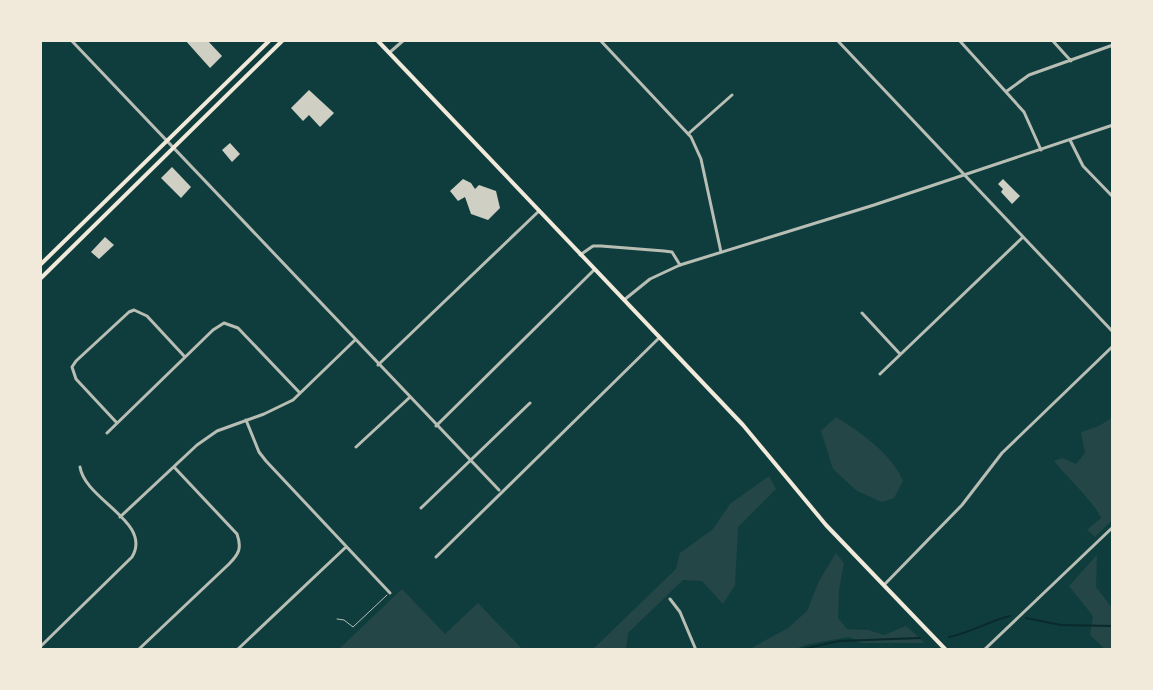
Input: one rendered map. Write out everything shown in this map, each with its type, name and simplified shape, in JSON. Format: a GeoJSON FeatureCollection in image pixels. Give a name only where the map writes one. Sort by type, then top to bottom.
{"type":"FeatureCollection","features":[{"type":"Feature","properties":{"kind":"main road"},"geometry":{"type":"LineString","coordinates":[[40,265],[270,40]]}},
{"type":"Feature","properties":{"kind":"main road"},"geometry":{"type":"LineString","coordinates":[[40,279],[283,40]]}},
{"type":"Feature","properties":{"kind":"main road"},"geometry":{"type":"LineString","coordinates":[[377,40],[743,425],[826,525],[946,650]]}},
{"type":"Feature","properties":{"kind":"street"},"geometry":{"type":"LineString","coordinates":[[71,40],[499,490]]}},
{"type":"Feature","properties":{"kind":"street"},"geometry":{"type":"LineString","coordinates":[[389,53],[404,40]]}},
{"type":"Feature","properties":{"kind":"street"},"geometry":{"type":"LineString","coordinates":[[600,40],[688,134],[701,159],[721,253]]}},
{"type":"Feature","properties":{"kind":"street"},"geometry":{"type":"LineString","coordinates":[[837,40],[1113,332]]}},
{"type":"Feature","properties":{"kind":"street"},"geometry":{"type":"LineString","coordinates":[[959,40],[1030,121],[1041,150]]}},
{"type":"Feature","properties":{"kind":"street"},"geometry":{"type":"LineString","coordinates":[[1052,40],[1071,61]]}},
{"type":"Feature","properties":{"kind":"street"},"geometry":{"type":"LineString","coordinates":[[1006,92],[1029,75],[1113,45]]}},
{"type":"Feature","properties":{"kind":"street"},"geometry":{"type":"LineString","coordinates":[[688,134],[732,95]]}},
{"type":"Feature","properties":{"kind":"street"},"geometry":{"type":"LineString","coordinates":[[624,300],[650,279],[680,265],[1113,125]]}},
{"type":"Feature","properties":{"kind":"street"},"geometry":{"type":"LineString","coordinates":[[1070,140],[1083,166],[1113,197]]}},
{"type":"Feature","properties":{"kind":"street"},"geometry":{"type":"LineString","coordinates":[[378,365],[539,211]]}},
{"type":"Feature","properties":{"kind":"street"},"geometry":{"type":"LineString","coordinates":[[880,374],[1022,238]]}},
{"type":"Feature","properties":{"kind":"street"},"geometry":{"type":"LineString","coordinates":[[580,255],[593,246],[664,251],[672,252],[680,265]]}},
{"type":"Feature","properties":{"kind":"street"},"geometry":{"type":"LineString","coordinates":[[436,426],[594,270]]}},
{"type":"Feature","properties":{"kind":"street"},"geometry":{"type":"LineString","coordinates":[[117,423],[76,379],[72,367],[134,310],[147,316],[185,357]]}},
{"type":"Feature","properties":{"kind":"street"},"geometry":{"type":"LineString","coordinates":[[862,313],[900,354]]}},
{"type":"Feature","properties":{"kind":"street"},"geometry":{"type":"LineString","coordinates":[[107,433],[213,330],[224,323],[233,324],[300,393]]}},
{"type":"Feature","properties":{"kind":"street"},"geometry":{"type":"LineString","coordinates":[[436,557],[659,338]]}},
{"type":"Feature","properties":{"kind":"street"},"geometry":{"type":"LineString","coordinates":[[120,517],[197,445],[217,431],[281,407],[355,340]]}},
{"type":"Feature","properties":{"kind":"street"},"geometry":{"type":"LineString","coordinates":[[884,585],[962,505],[1002,453],[1113,346]]}},
{"type":"Feature","properties":{"kind":"street"},"geometry":{"type":"LineString","coordinates":[[356,447],[409,398]]}},
{"type":"Feature","properties":{"kind":"street"},"geometry":{"type":"LineString","coordinates":[[421,508],[530,403]]}},
{"type":"Feature","properties":{"kind":"street"},"geometry":{"type":"LineString","coordinates":[[246,420],[266,461],[390,593]]}},
{"type":"Feature","properties":{"kind":"street"},"geometry":{"type":"LineString","coordinates":[[40,647],[136,550],[134,531],[85,481],[80,467]]}},
{"type":"Feature","properties":{"kind":"street"},"geometry":{"type":"LineString","coordinates":[[138,650],[238,554],[240,542],[237,534],[174,467]]}},
{"type":"Feature","properties":{"kind":"street"},"geometry":{"type":"LineString","coordinates":[[984,650],[1113,527]]}},
{"type":"Feature","properties":{"kind":"street"},"geometry":{"type":"LineString","coordinates":[[237,650],[346,547]]}},
{"type":"Feature","properties":{"kind":"street"},"geometry":{"type":"LineString","coordinates":[[670,599],[680,612],[696,650]]}},
{"type":"Feature","properties":{"kind":"lane"},"geometry":{"type":"LineString","coordinates":[[337,619],[353,627],[390,593]]}},
{"type":"Feature","properties":{"kind":"shaded area"},"geometry":{"type":"Polygon","coordinates":[[[836,417],[865,437],[898,471],[903,481],[894,498],[882,502],[857,491],[833,469],[821,431],[836,417]]]}},
{"type":"Feature","properties":{"kind":"shaded area"},"geometry":{"type":"Polygon","coordinates":[[[1113,417],[1113,519],[1095,537],[1087,530],[1101,518],[1098,512],[1054,461],[1062,458],[1076,464],[1085,453],[1081,432],[1113,417]]]}},
{"type":"Feature","properties":{"kind":"shaded area"},"geometry":{"type":"Polygon","coordinates":[[[769,476],[776,489],[738,527],[735,585],[723,604],[702,581],[683,580],[628,633],[626,650],[592,650],[676,569],[680,553],[713,529],[730,504],[769,476]]]}},
{"type":"Feature","properties":{"kind":"shaded area"},"geometry":{"type":"Polygon","coordinates":[[[836,553],[844,563],[838,618],[847,629],[884,635],[906,626],[925,643],[862,643],[849,637],[792,650],[748,650],[788,628],[807,611],[819,581],[836,553]]]}},
{"type":"Feature","properties":{"kind":"shaded area"},"geometry":{"type":"Polygon","coordinates":[[[1097,555],[1096,587],[1113,609],[1113,650],[1106,650],[1090,635],[1093,616],[1069,586],[1097,555]]]}},
{"type":"Feature","properties":{"kind":"shaded area"},"geometry":{"type":"Polygon","coordinates":[[[402,589],[445,634],[478,603],[523,650],[338,650],[402,589]]]}},
{"type":"Feature","properties":{"kind":"building"},"geometry":{"type":"Polygon","coordinates":[[[185,40],[207,40],[222,56],[210,68],[185,40]]]}},
{"type":"Feature","properties":{"kind":"building"},"geometry":{"type":"Polygon","coordinates":[[[309,90],[334,113],[320,127],[309,115],[303,121],[291,108],[309,90]]]}},
{"type":"Feature","properties":{"kind":"building"},"geometry":{"type":"Polygon","coordinates":[[[230,143],[240,154],[232,162],[222,150],[230,143]]]}},
{"type":"Feature","properties":{"kind":"building"},"geometry":{"type":"Polygon","coordinates":[[[172,167],[191,187],[181,198],[161,178],[172,167]]]}},
{"type":"Feature","properties":{"kind":"building"},"geometry":{"type":"Polygon","coordinates":[[[463,179],[475,189],[479,185],[496,191],[500,208],[488,220],[471,214],[465,197],[458,201],[450,191],[463,179]]]}},
{"type":"Feature","properties":{"kind":"building"},"geometry":{"type":"Polygon","coordinates":[[[1003,179],[1020,196],[1012,204],[998,184],[1003,179]]]}},
{"type":"Feature","properties":{"kind":"building"},"geometry":{"type":"Polygon","coordinates":[[[105,237],[114,245],[99,259],[91,252],[105,237]]]}},
{"type":"Feature","properties":{"kind":"waterway"},"geometry":{"type":"LineString","coordinates":[[949,637],[1010,616]]}},
{"type":"Feature","properties":{"kind":"waterway"},"geometry":{"type":"LineString","coordinates":[[1026,618],[1061,625],[1113,626]]}},
{"type":"Feature","properties":{"kind":"waterway"},"geometry":{"type":"LineString","coordinates":[[798,650],[839,641],[920,638]]}}]}
